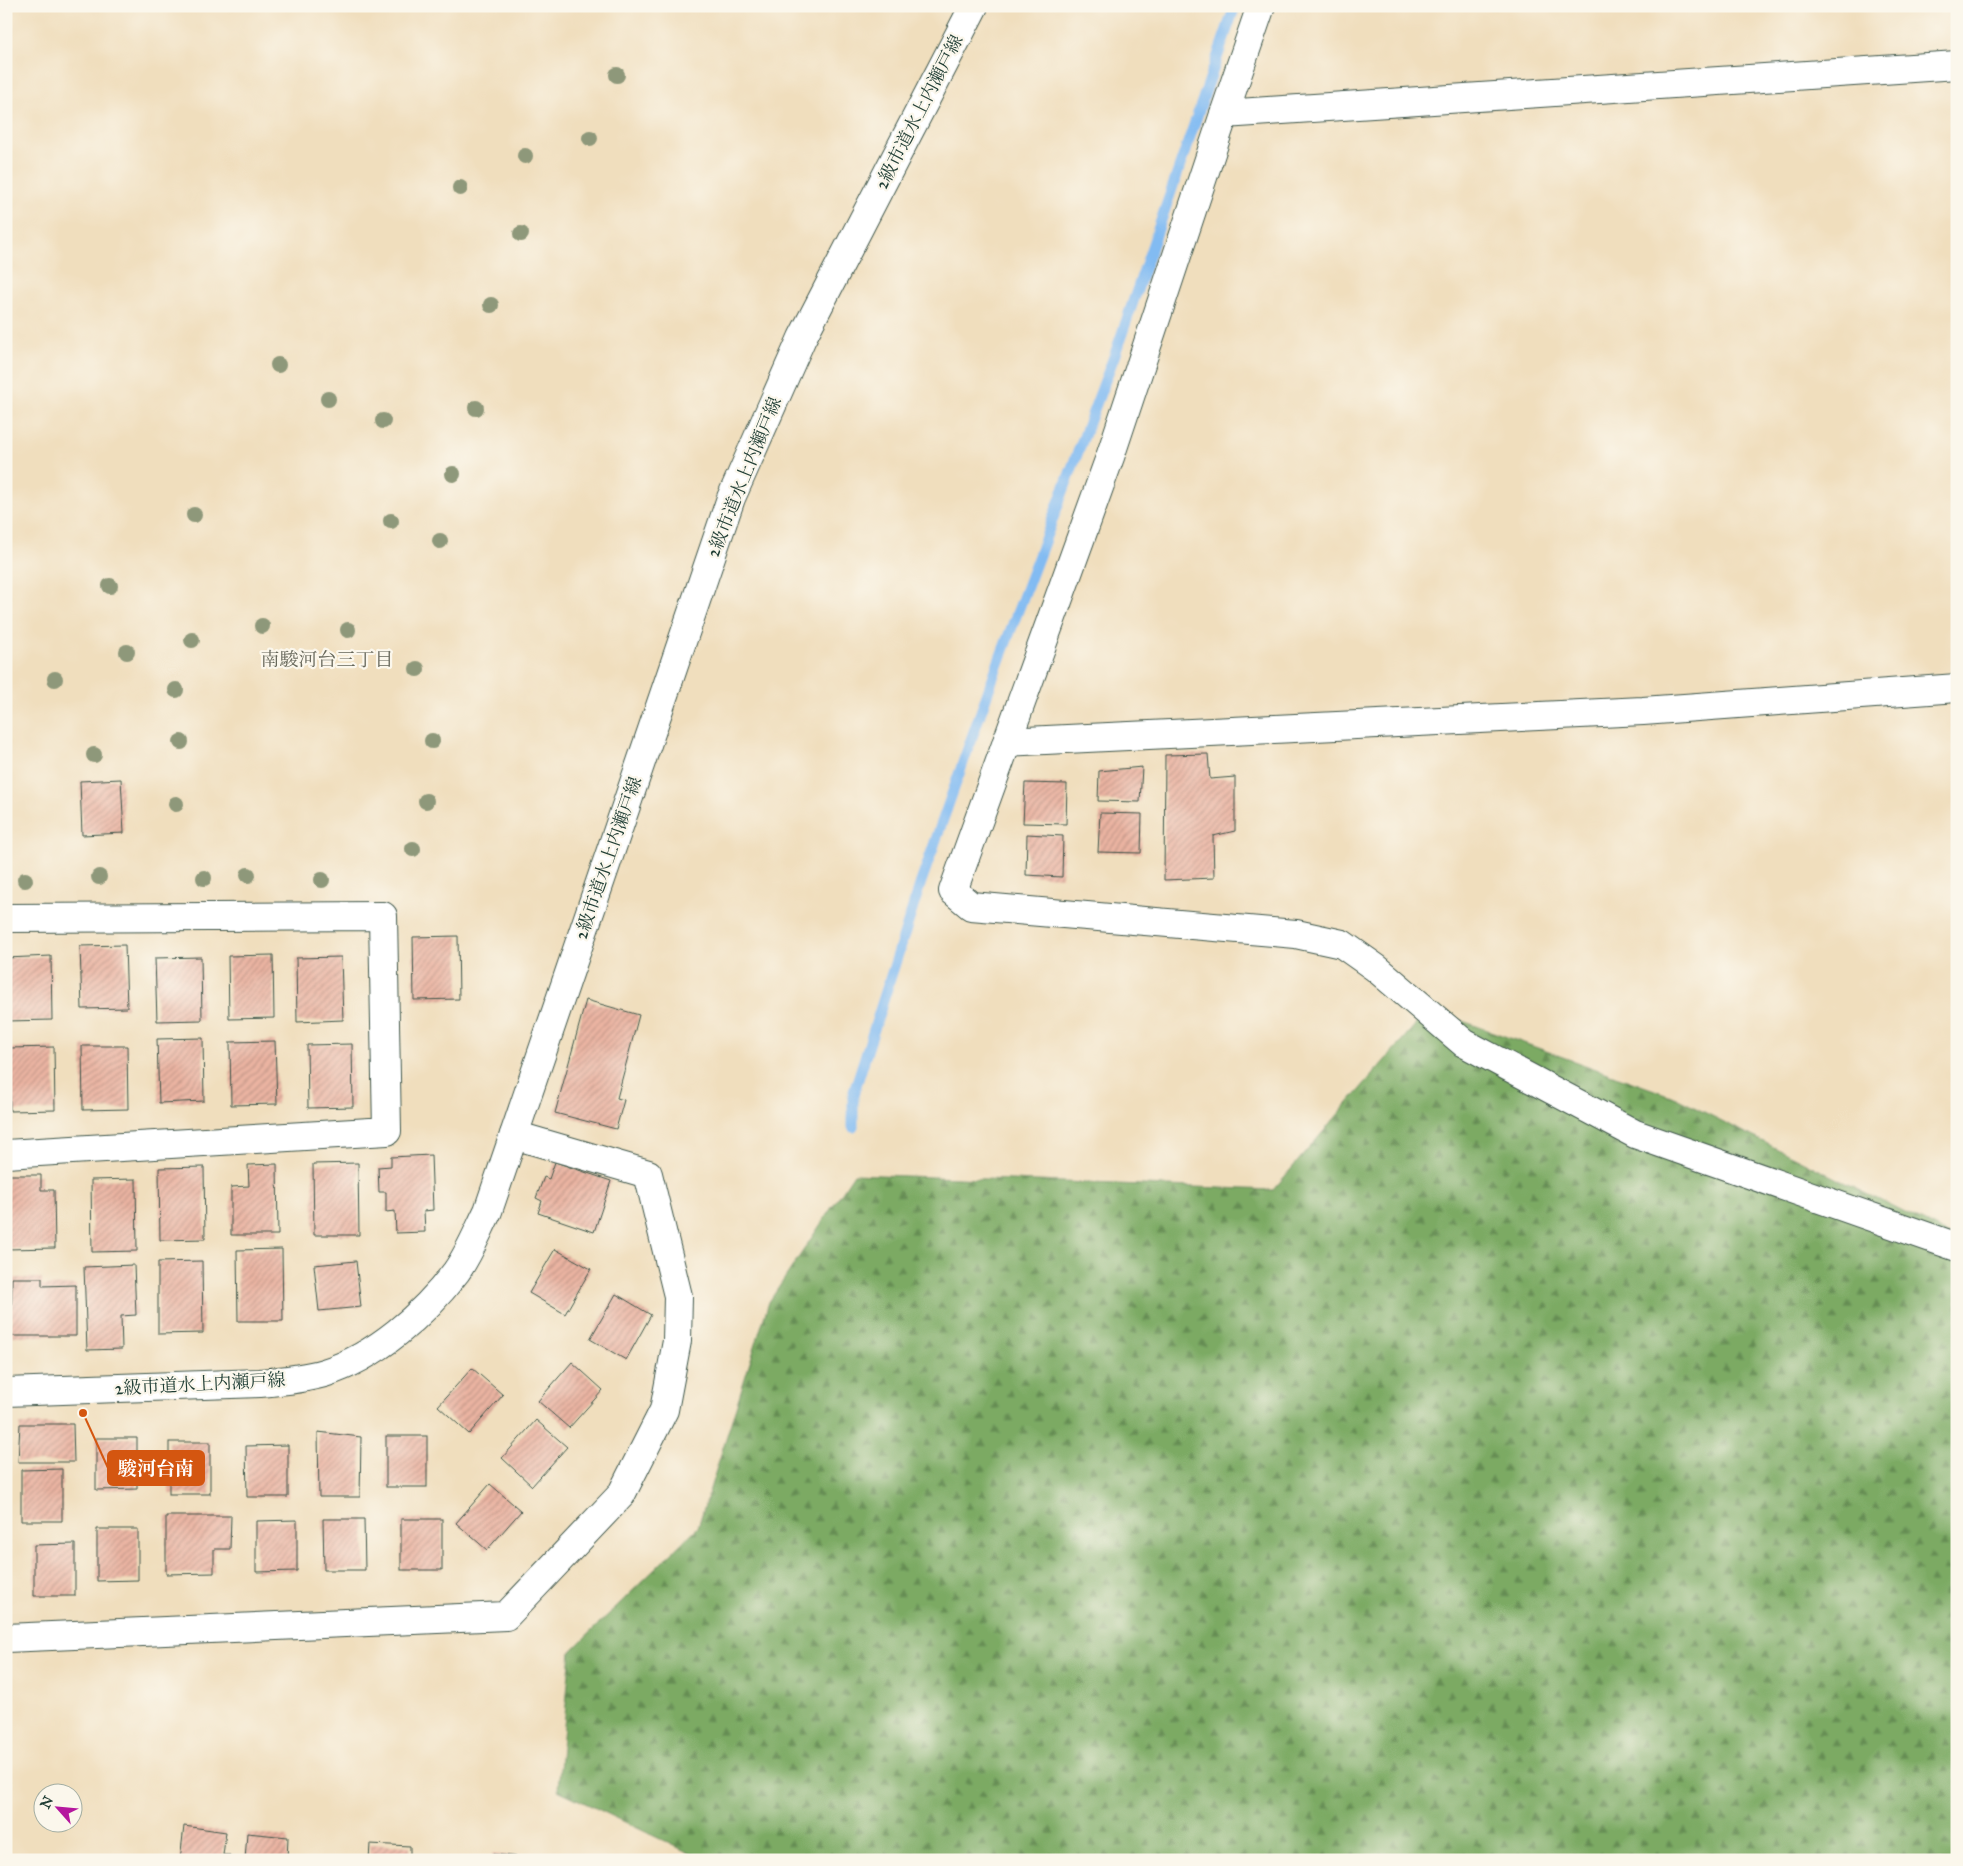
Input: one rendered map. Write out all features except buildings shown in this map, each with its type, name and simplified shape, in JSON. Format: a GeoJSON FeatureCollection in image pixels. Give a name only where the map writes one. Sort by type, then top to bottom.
{"type":"FeatureCollection","features":[{"type":"Feature","properties":{"kind":"street","name":"2級市道水上内瀬戸線"},"geometry":{"type":"LineString","coordinates":[[6,1392],[260,1383],[287,1381],[324,1372],[352,1362],[391,1337],[422,1311],[457,1271],[488,1211],[731,498],[802,338],[974,6]]}},
{"type":"Feature","properties":{"kind":"street"},"geometry":{"type":"LineString","coordinates":[[1261,6],[1110,457],[953,892],[971,906],[1296,934],[1342,944],[1376,968],[1464,1043],[1635,1134],[1957,1248]]}},
{"type":"Feature","properties":{"kind":"street"},"geometry":{"type":"LineString","coordinates":[[1224,114],[1957,65]]}},
{"type":"Feature","properties":{"kind":"street"},"geometry":{"type":"LineString","coordinates":[[1007,742],[1643,711],[1957,688]]}},
{"type":"Feature","properties":{"kind":"street"},"geometry":{"type":"LineString","coordinates":[[6,918],[383,916],[387,1131],[6,1154]]}},
{"type":"Feature","properties":{"kind":"street"},"geometry":{"type":"LineString","coordinates":[[6,1638],[506,1616],[622,1495],[664,1410],[677,1341],[678,1296],[648,1174],[514,1135]]}},
{"type":"Feature","properties":{"kind":"green space"},"geometry":{"type":"Polygon","coordinates":[[[1429,1009],[1674,1097],[1957,1239],[1957,1860],[704,1860],[558,1790],[571,1651],[698,1527],[769,1302],[854,1174],[1273,1190],[1429,1009]]]}},
{"type":"Feature","properties":{"kind":"waterway"},"geometry":{"type":"LineString","coordinates":[[853,1127],[853,1095],[921,882],[996,669],[1115,354],[1235,6]]}},
{"type":"Feature","properties":{"kind":"place","name":"駿河台南"},"geometry":{"type":"Point","coordinates":[83,1413]}},
{"type":"Feature","properties":{"kind":"district","name":"南駿河台三丁目"},"geometry":{"type":"Point","coordinates":[327,659]}}]}
